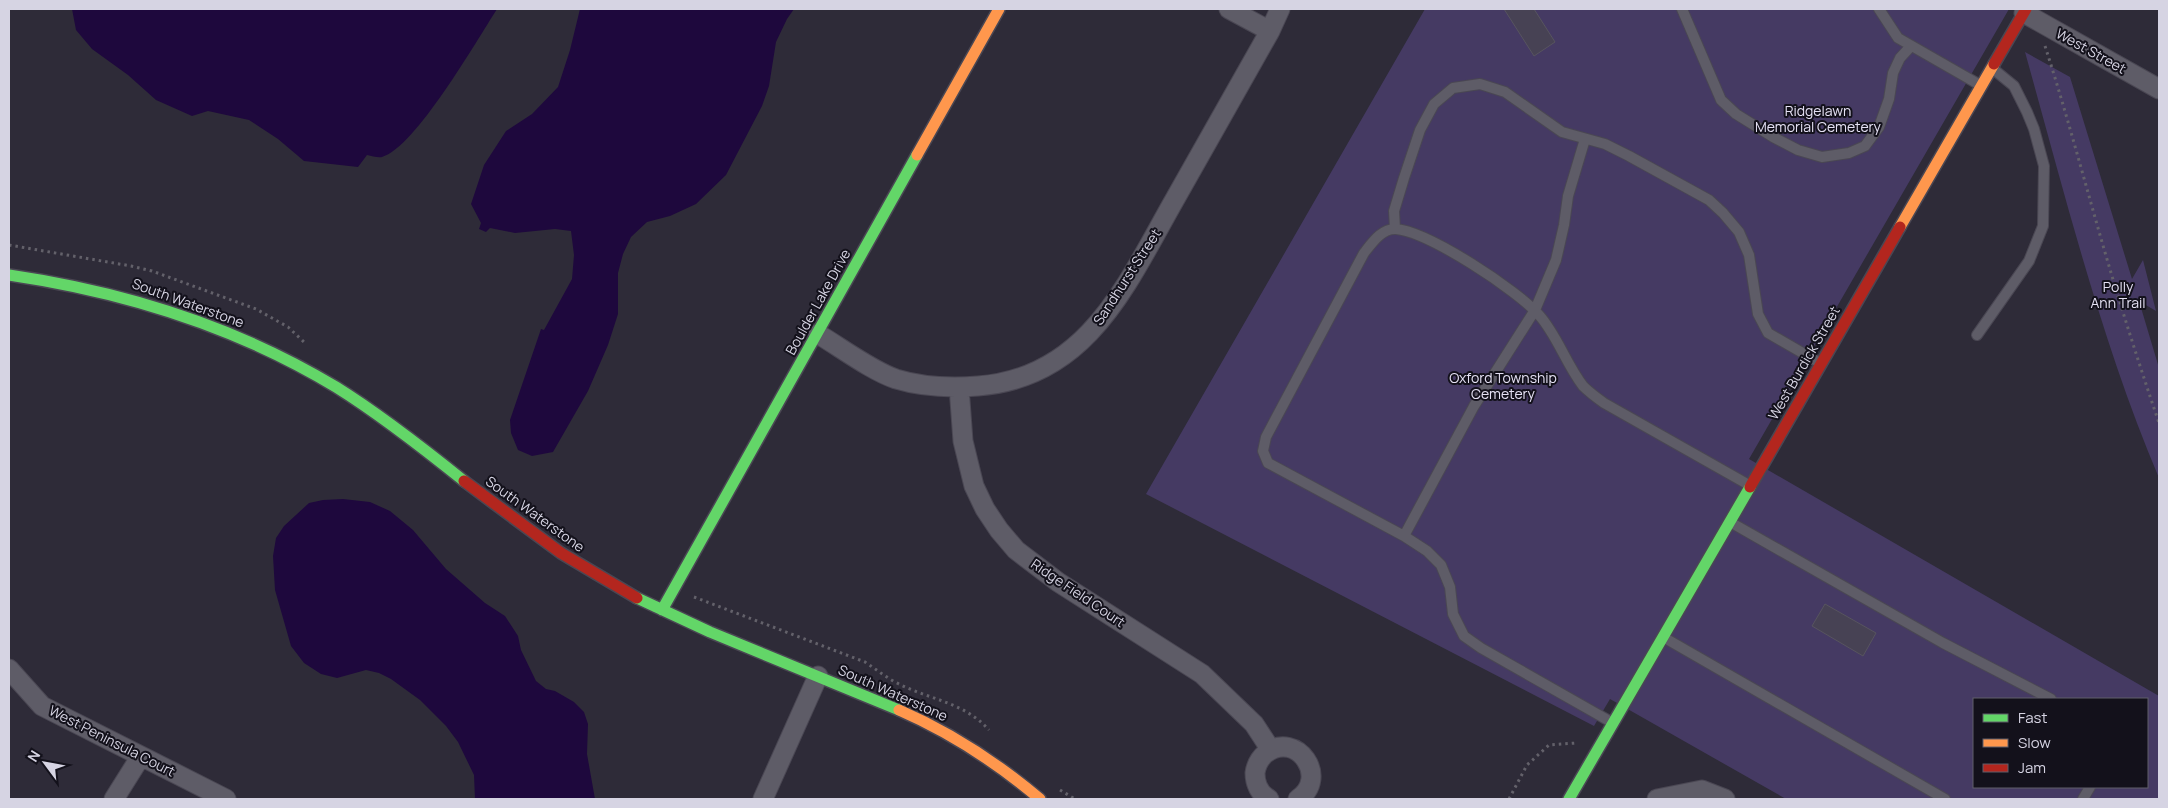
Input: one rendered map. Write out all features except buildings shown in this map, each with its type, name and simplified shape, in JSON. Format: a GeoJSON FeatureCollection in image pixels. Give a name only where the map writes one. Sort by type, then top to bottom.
{"type":"FeatureCollection","features":[{"type":"Feature","properties":{"kind":"street","name":"Boulder Lake Drive"},"geometry":{"type":"LineString","coordinates":[[662,610],[999,9]]}},
{"type":"Feature","properties":{"kind":"street"},"geometry":{"type":"LineString","coordinates":[[1230,9],[1270,31]]}},
{"type":"Feature","properties":{"kind":"street","name":"Sandhurst Street"},"geometry":{"type":"LineString","coordinates":[[818,334],[895,379],[948,388],[1002,384],[1055,363],[1081,342],[1103,319],[1133,274],[1270,31],[1280,9]]}},
{"type":"Feature","properties":{"kind":"street","name":"West Burdick Street"},"geometry":{"type":"LineString","coordinates":[[1569,799],[1981,85],[2029,14]]}},
{"type":"Feature","properties":{"kind":"street","name":"West Street"},"geometry":{"type":"LineString","coordinates":[[2029,14],[2159,89]]}},
{"type":"Feature","properties":{"kind":"street","name":"South Waterstone"},"geometry":{"type":"LineString","coordinates":[[9,275],[138,299],[213,326],[289,360],[318,376],[377,415],[535,535],[579,565],[626,592],[723,638],[913,716],[964,742],[1002,768],[1040,799]]}},
{"type":"Feature","properties":{"kind":"street","name":"Ridge Field Court"},"geometry":{"type":"LineString","coordinates":[[959,388],[963,441],[974,486],[985,509],[1016,550],[1058,582],[1202,674],[1254,724],[1271,750]]}},
{"type":"Feature","properties":{"kind":"street","name":"West Peninsula Court"},"geometry":{"type":"LineString","coordinates":[[9,669],[42,706],[226,799]]}},
{"type":"Feature","properties":{"kind":"street"},"geometry":{"type":"LineString","coordinates":[[763,799],[818,676]]}},
{"type":"Feature","properties":{"kind":"street"},"geometry":{"type":"LineString","coordinates":[[1269,799],[1259,790],[1255,772],[1263,755],[1280,747],[1298,751],[1310,765],[1311,783],[1307,791],[1298,799]]}},
{"type":"Feature","properties":{"kind":"street"},"geometry":{"type":"LineString","coordinates":[[114,799],[140,756]]}},
{"type":"Feature","properties":{"kind":"street"},"geometry":{"type":"LineString","coordinates":[[1657,799],[1702,790],[1725,799]]}},
{"type":"Feature","properties":{"kind":"lane"},"geometry":{"type":"LineString","coordinates":[[1682,9],[1721,100],[1736,114],[1773,137],[1798,150],[1822,157],[1850,153],[1865,146],[1879,127],[1889,100],[1893,72],[1900,58],[1911,46]]}},
{"type":"Feature","properties":{"kind":"lane"},"geometry":{"type":"LineString","coordinates":[[1879,9],[1898,38],[1981,85]]}},
{"type":"Feature","properties":{"kind":"lane"},"geometry":{"type":"LineString","coordinates":[[1977,335],[2029,261],[2043,226],[2044,166],[2034,129],[2017,90],[2007,78],[1992,67]]}},
{"type":"Feature","properties":{"kind":"lane"},"geometry":{"type":"LineString","coordinates":[[1396,229],[1394,211],[1420,130],[1434,104],[1453,88],[1480,84],[1505,92],[1562,132],[1605,144],[1708,200],[1723,213],[1739,232],[1749,255],[1758,314],[1768,333],[1820,364]]}},
{"type":"Feature","properties":{"kind":"lane"},"geometry":{"type":"LineString","coordinates":[[1404,536],[1474,406],[1535,310],[1556,260],[1568,196],[1585,139]]}},
{"type":"Feature","properties":{"kind":"lane"},"geometry":{"type":"LineString","coordinates":[[1610,728],[1480,648],[1464,636],[1453,614],[1450,587],[1441,565],[1427,551],[1404,536],[1268,463],[1263,451],[1266,437],[1364,253],[1381,233],[1396,229],[1419,236],[1469,262],[1520,296],[1535,310],[1584,386],[1604,403],[1750,486]]}},
{"type":"Feature","properties":{"kind":"lane"},"geometry":{"type":"LineString","coordinates":[[1729,522],[1942,643],[2049,698]]}},
{"type":"Feature","properties":{"kind":"lane"},"geometry":{"type":"LineString","coordinates":[[1662,637],[1945,799]]}},
{"type":"Feature","properties":{"kind":"path"},"geometry":{"type":"LineString","coordinates":[[2029,14],[2067,113],[2100,234],[2137,358],[2159,423]]}},
{"type":"Feature","properties":{"kind":"path"},"geometry":{"type":"LineString","coordinates":[[9,245],[152,271],[256,310],[288,327],[307,344]]}},
{"type":"Feature","properties":{"kind":"path"},"geometry":{"type":"LineString","coordinates":[[674,590],[865,662],[884,676],[902,685],[956,705],[976,717],[990,732]]}},
{"type":"Feature","properties":{"kind":"path"},"geometry":{"type":"LineString","coordinates":[[1509,799],[1527,765],[1548,744],[1577,743]]}},
{"type":"Feature","properties":{"kind":"path"},"geometry":{"type":"LineString","coordinates":[[1052,784],[1075,799]]}},
{"type":"Feature","properties":{"kind":"green space","name":"Oxford Township Cemetery"},"geometry":{"type":"Polygon","coordinates":[[[1425,9],[2009,9],[1749,459],[2159,696],[2159,799],[1786,799],[1610,699],[1594,726],[1146,494],[1425,9]]]}},
{"type":"Feature","properties":{"kind":"green space","name":"Polly Ann Trail"},"geometry":{"type":"Polygon","coordinates":[[[2025,52],[2070,77],[2132,279],[2143,260],[2156,311],[2139,301],[2159,368],[2159,478],[2119,374],[2085,267],[2025,52]]]}},
{"type":"Feature","properties":{"kind":"shaded area"},"geometry":{"type":"Polygon","coordinates":[[[72,9],[497,9],[461,67],[428,114],[411,134],[396,149],[382,157],[367,155],[358,167],[304,161],[278,139],[249,120],[208,111],[192,116],[156,100],[128,75],[92,49],[76,30],[72,9]]]}},
{"type":"Feature","properties":{"kind":"shaded area"},"geometry":{"type":"Polygon","coordinates":[[[580,9],[794,9],[776,42],[769,86],[762,106],[726,175],[696,204],[670,216],[647,222],[631,237],[623,254],[618,273],[618,314],[608,345],[588,391],[553,452],[532,456],[518,450],[511,433],[510,420],[541,329],[544,330],[572,279],[574,255],[571,231],[555,229],[515,233],[490,228],[486,232],[479,229],[481,223],[471,204],[484,165],[506,131],[532,114],[558,87],[570,50],[580,9]]]}},
{"type":"Feature","properties":{"kind":"shaded area"},"geometry":{"type":"Polygon","coordinates":[[[343,499],[370,502],[390,511],[413,530],[446,569],[485,603],[505,616],[518,636],[521,650],[536,681],[546,689],[555,691],[574,702],[584,712],[588,724],[587,754],[595,799],[475,799],[474,775],[458,742],[446,726],[420,700],[391,679],[379,673],[366,670],[337,678],[321,674],[304,663],[291,646],[275,590],[273,556],[276,538],[284,526],[309,503],[343,499]]]}},
{"type":"Feature","properties":{"kind":"traffic: fast"},"geometry":{"type":"LineString","coordinates":[[662,610],[917,155]]}},
{"type":"Feature","properties":{"kind":"traffic: fast"},"geometry":{"type":"LineString","coordinates":[[9,275],[95,291],[137,302],[178,314],[259,346],[298,365],[353,398],[402,432],[464,481]]}},
{"type":"Feature","properties":{"kind":"traffic: fast"},"geometry":{"type":"LineString","coordinates":[[1569,799],[1750,487]]}},
{"type":"Feature","properties":{"kind":"traffic: fast"},"geometry":{"type":"LineString","coordinates":[[637,598],[710,632],[899,710]]}},
{"type":"Feature","properties":{"kind":"traffic: slow"},"geometry":{"type":"LineString","coordinates":[[917,155],[999,9]]}},
{"type":"Feature","properties":{"kind":"traffic: slow"},"geometry":{"type":"LineString","coordinates":[[1900,227],[1994,64]]}},
{"type":"Feature","properties":{"kind":"traffic: slow"},"geometry":{"type":"LineString","coordinates":[[899,710],[937,728],[973,749],[1040,799]]}},
{"type":"Feature","properties":{"kind":"traffic: jam"},"geometry":{"type":"LineString","coordinates":[[1994,64],[2026,9]]}},
{"type":"Feature","properties":{"kind":"traffic: jam"},"geometry":{"type":"LineString","coordinates":[[1750,487],[1900,227]]}},
{"type":"Feature","properties":{"kind":"traffic: jam"},"geometry":{"type":"LineString","coordinates":[[464,481],[561,553],[637,598]]}},
{"type":"Feature","properties":{"kind":"park label","name":"Ridgelawn Memorial Cemetery"},"geometry":{"type":"Point","coordinates":[1818,120]}}]}
